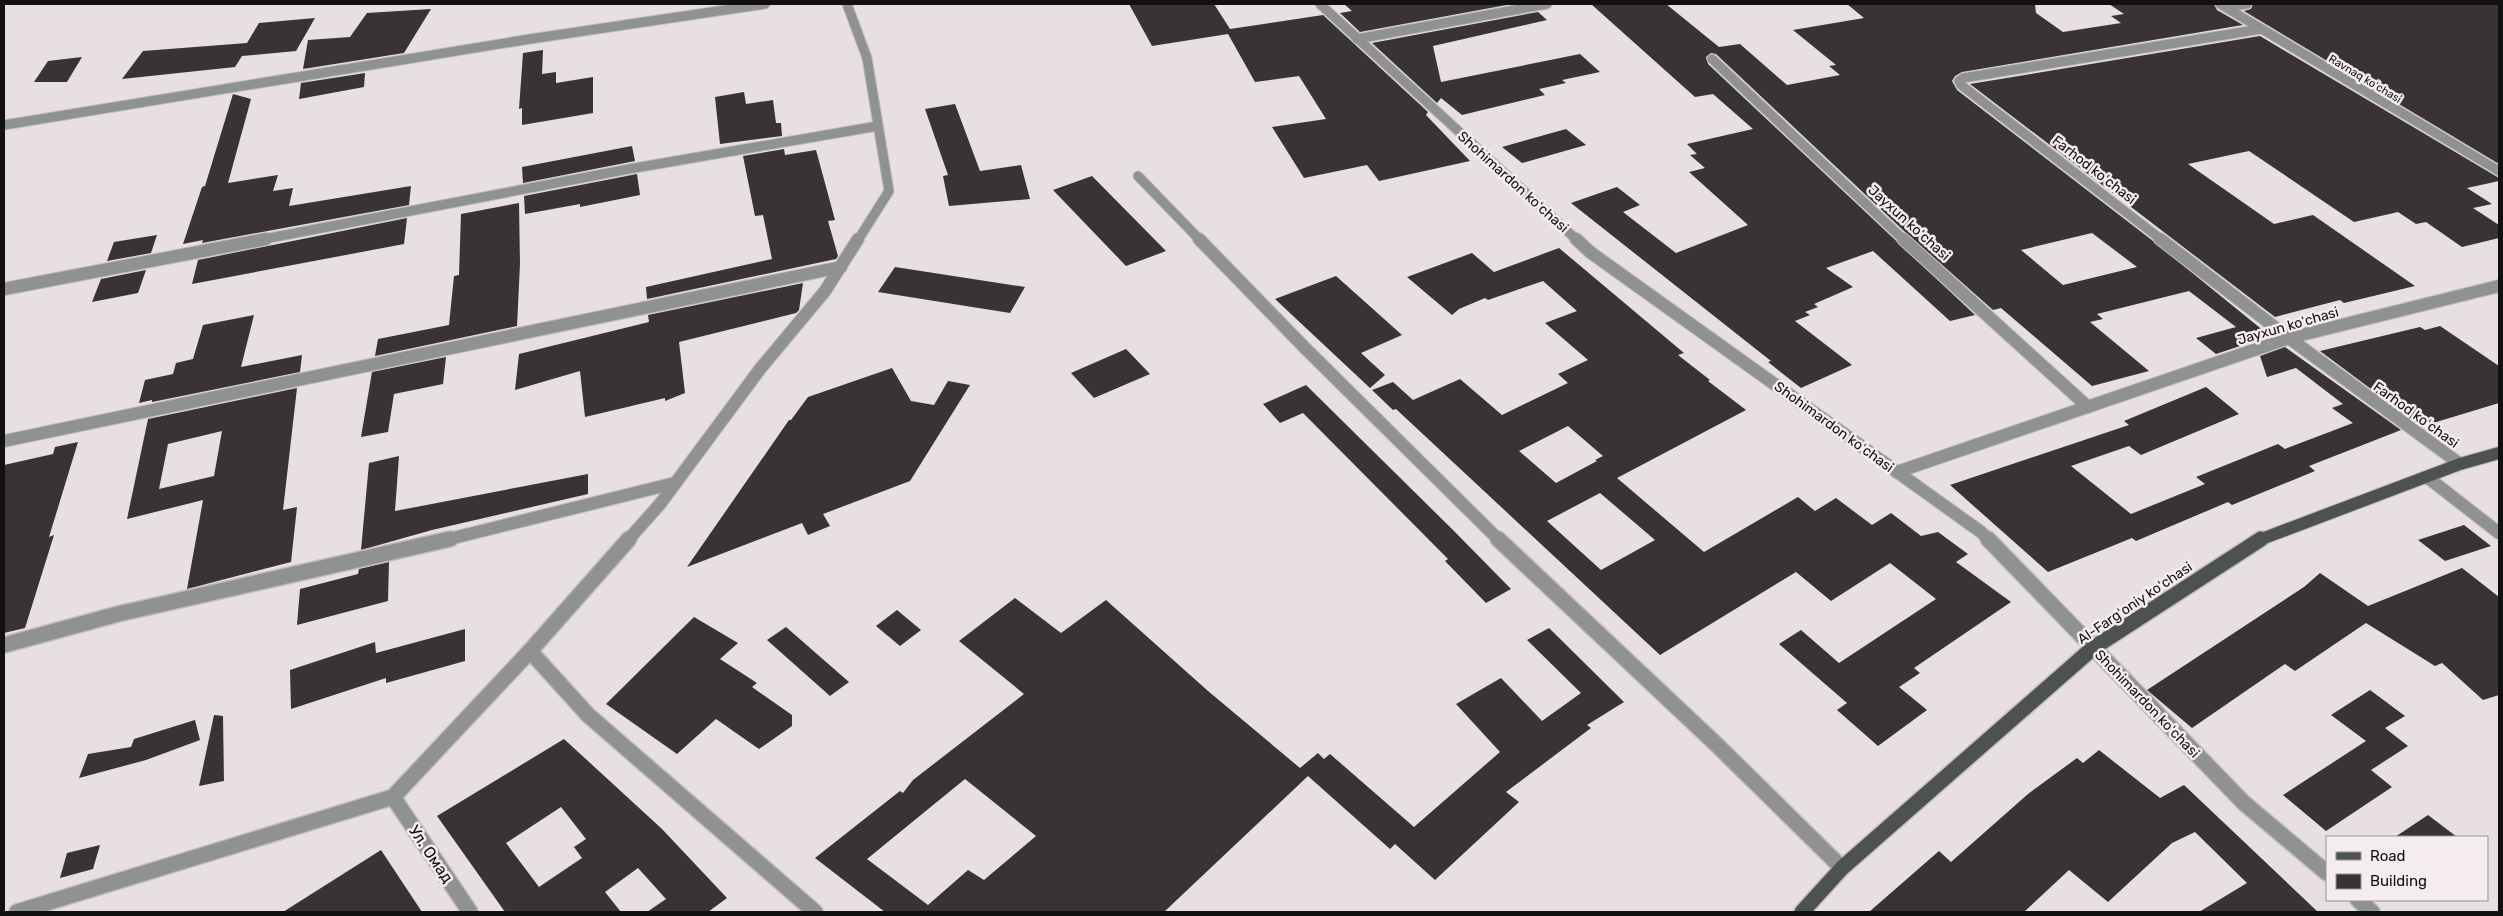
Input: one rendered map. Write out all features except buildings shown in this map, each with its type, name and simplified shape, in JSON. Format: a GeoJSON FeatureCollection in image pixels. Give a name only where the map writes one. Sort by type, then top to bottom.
{"type":"FeatureCollection","features":[{"type":"Feature","properties":{"kind":"main road","name":"Al-Fargʻoniy koʻchasi"},"geometry":{"type":"LineString","coordinates":[[1802,912],[1842,868],[2093,648],[2264,537],[2460,464],[2499,452]]}},
{"type":"Feature","properties":{"kind":"street"},"geometry":{"type":"LineString","coordinates":[[4,125],[530,39],[765,4]]}},
{"type":"Feature","properties":{"kind":"street"},"geometry":{"type":"LineString","coordinates":[[16,912],[393,797],[530,651],[660,504],[760,369],[825,291],[889,192],[867,58],[847,4]]}},
{"type":"Feature","properties":{"kind":"street","name":"Shohimardon koʻchasi"},"geometry":{"type":"LineString","coordinates":[[1320,4],[1590,252],[1980,532],[2244,803],[2326,873]]}},
{"type":"Feature","properties":{"kind":"street"},"geometry":{"type":"LineString","coordinates":[[1358,40],[1547,4]]}},
{"type":"Feature","properties":{"kind":"street"},"geometry":{"type":"LineString","coordinates":[[2223,5],[2247,4]]}},
{"type":"Feature","properties":{"kind":"street","name":"Ravnaq koʻchasi"},"geometry":{"type":"LineString","coordinates":[[2223,5],[2499,171]]}},
{"type":"Feature","properties":{"kind":"street","name":"Farhod koʻchasi"},"geometry":{"type":"LineString","coordinates":[[2261,28],[1963,78],[1959,81],[1961,85],[2289,338],[2460,464]]}},
{"type":"Feature","properties":{"kind":"street","name":"Jayxun koʻchasi"},"geometry":{"type":"LineString","coordinates":[[1712,60],[1857,196],[2088,407]]}},
{"type":"Feature","properties":{"kind":"street"},"geometry":{"type":"LineString","coordinates":[[4,289],[629,169],[878,126]]}},
{"type":"Feature","properties":{"kind":"street"},"geometry":{"type":"LineString","coordinates":[[1138,176],[1305,348],[1484,527],[1717,745],[1842,868]]}},
{"type":"Feature","properties":{"kind":"street"},"geometry":{"type":"LineString","coordinates":[[4,441],[840,267]]}},
{"type":"Feature","properties":{"kind":"street","name":"Jayxun koʻchasi"},"geometry":{"type":"LineString","coordinates":[[1897,472],[2289,338],[2499,286]]}},
{"type":"Feature","properties":{"kind":"street"},"geometry":{"type":"LineString","coordinates":[[2427,477],[2499,532]]}},
{"type":"Feature","properties":{"kind":"street"},"geometry":{"type":"LineString","coordinates":[[4,644],[118,614],[369,559],[675,483]]}},
{"type":"Feature","properties":{"kind":"street"},"geometry":{"type":"LineString","coordinates":[[530,651],[588,715],[815,912]]}},
{"type":"Feature","properties":{"kind":"street","name":"Ул. Омад"},"geometry":{"type":"LineString","coordinates":[[393,797],[470,912]]}},
{"type":"Feature","properties":{"kind":"street"},"geometry":{"type":"LineString","coordinates":[[2359,901],[2372,912]]}}]}
